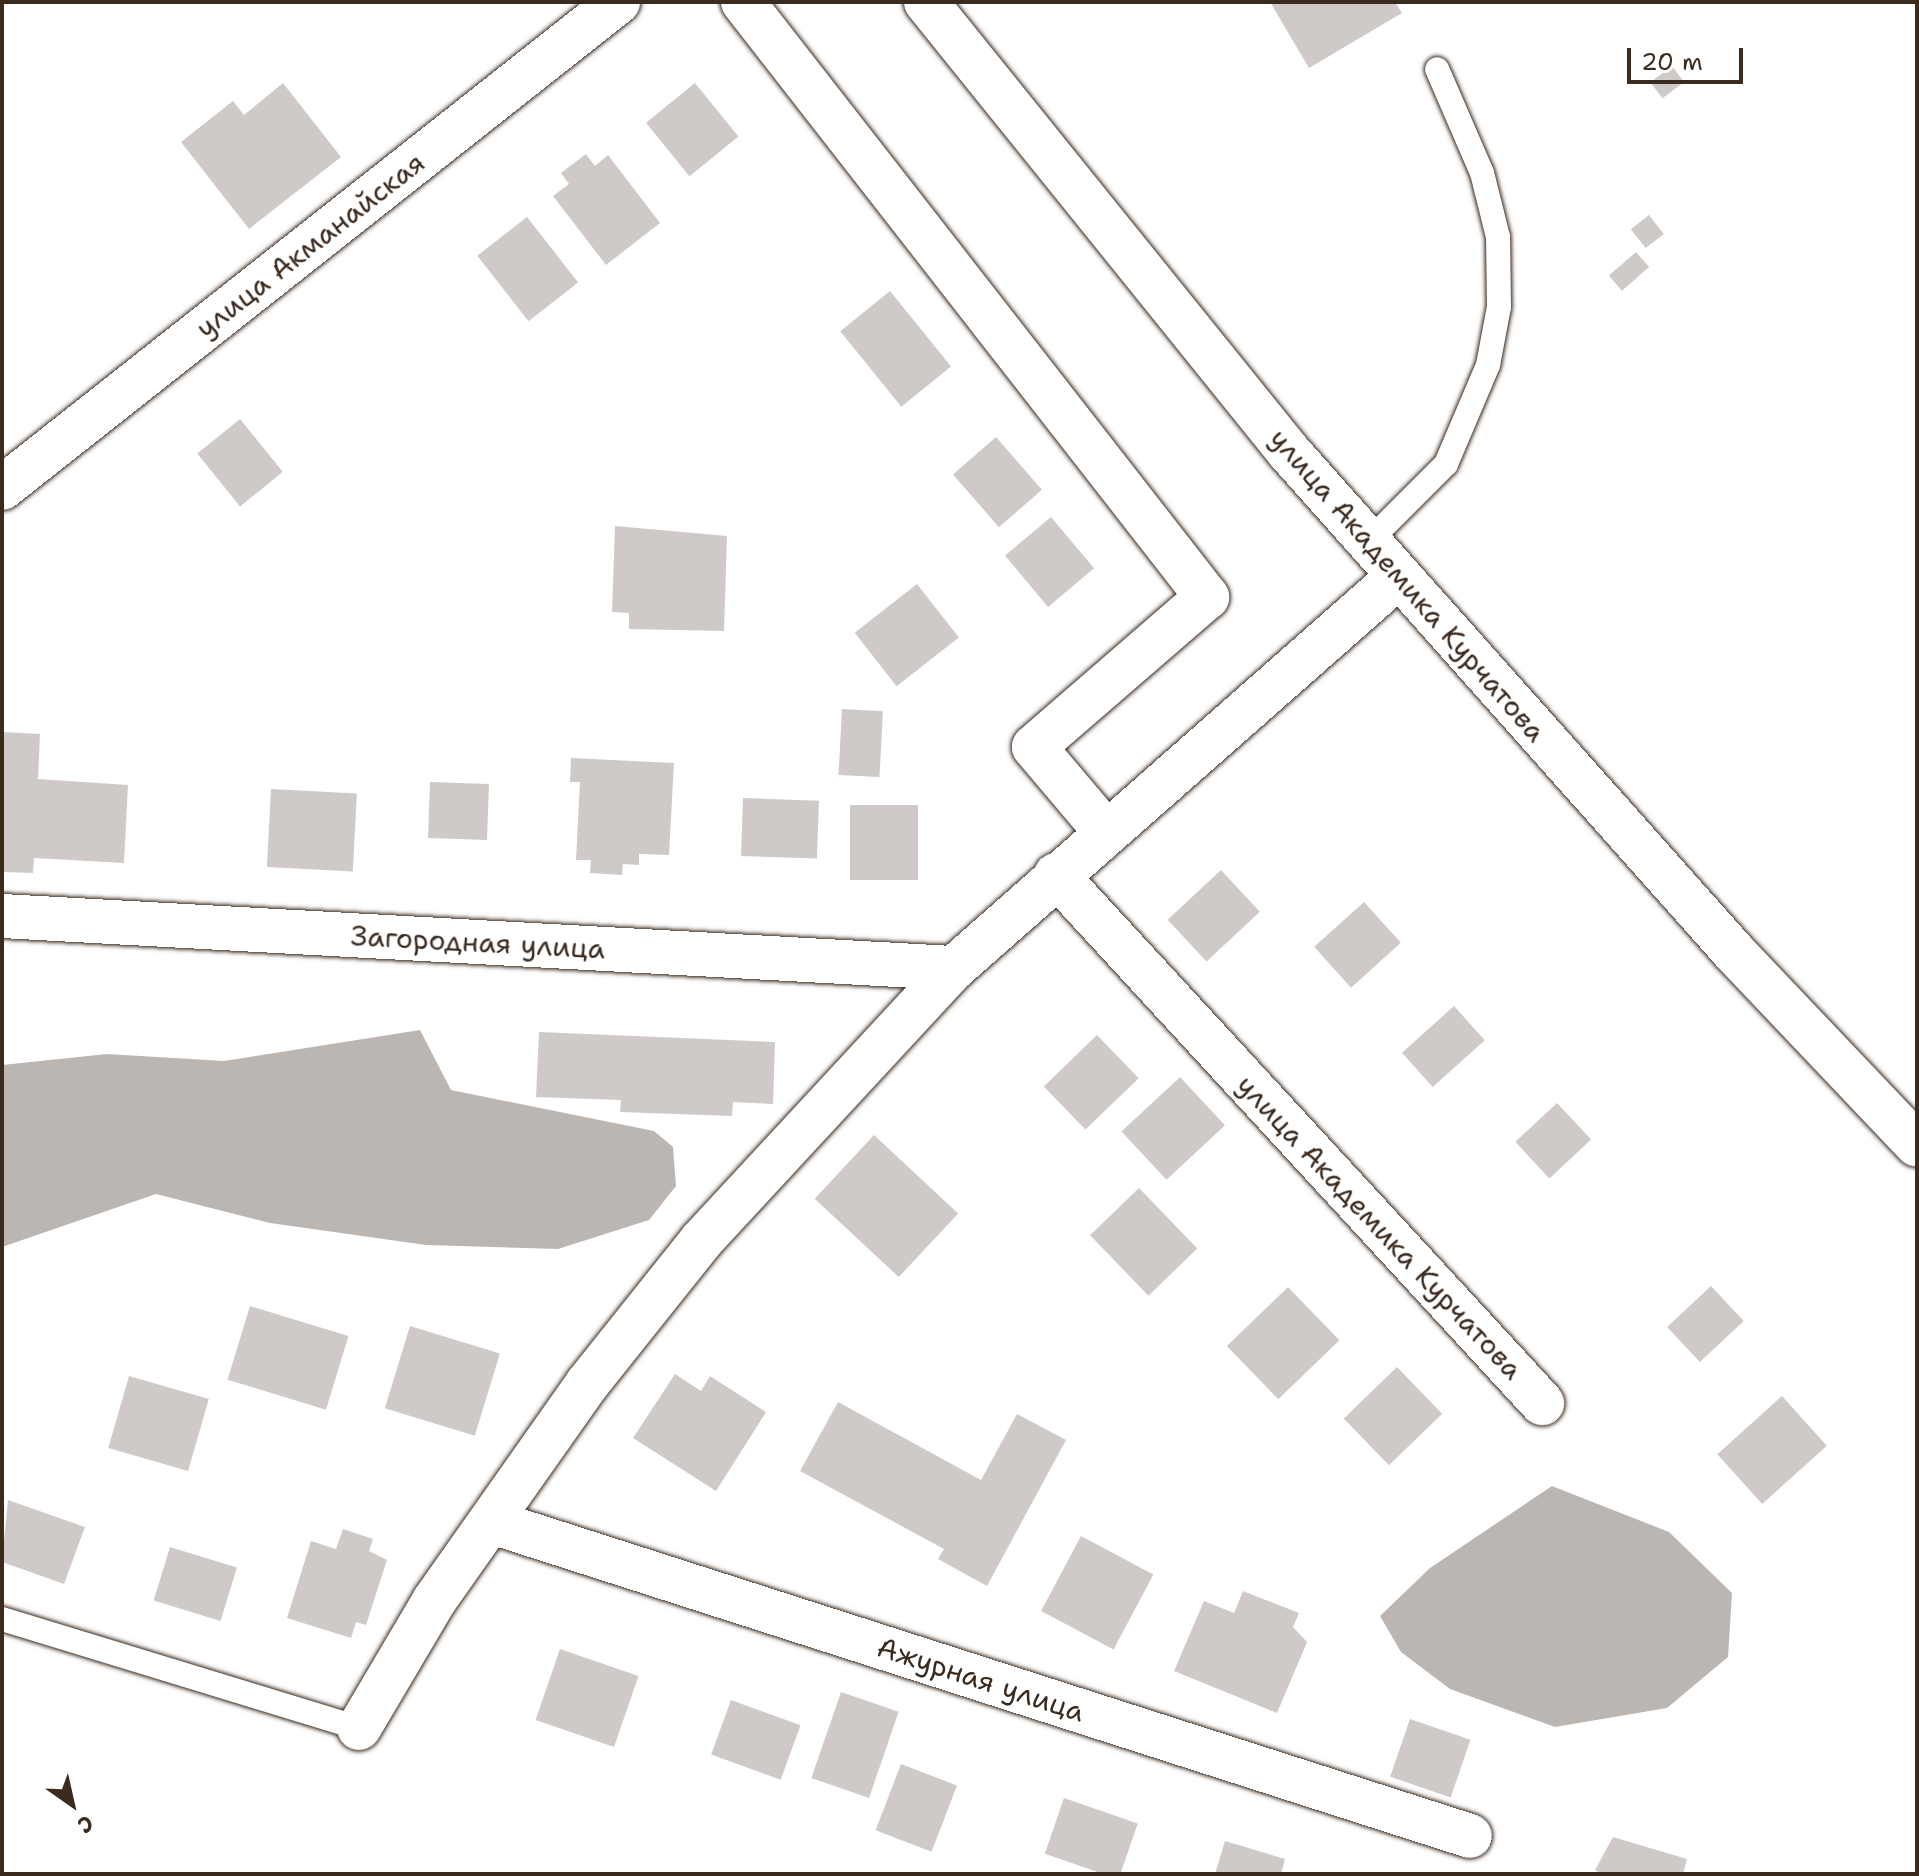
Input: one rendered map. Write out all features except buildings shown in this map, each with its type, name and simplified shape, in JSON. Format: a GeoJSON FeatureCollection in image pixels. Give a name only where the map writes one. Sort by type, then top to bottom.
{"type":"FeatureCollection","features":[{"type":"Feature","properties":{"kind":"street","name":"улица Акманайская"},"geometry":{"type":"LineString","coordinates":[[2,488],[618,2]]}},
{"type":"Feature","properties":{"kind":"street"},"geometry":{"type":"LineString","coordinates":[[743,2],[1207,597],[1034,747],[1105,831]]}},
{"type":"Feature","properties":{"kind":"street","name":"улица Академика Курчатова"},"geometry":{"type":"LineString","coordinates":[[926,2],[1368,542],[1917,1145]]}},
{"type":"Feature","properties":{"kind":"street"},"geometry":{"type":"LineString","coordinates":[[359,1728],[434,1601],[587,1384],[701,1241],[954,968],[1105,831],[1399,576]]}},
{"type":"Feature","properties":{"kind":"street","name":"улица Академика Курчатова"},"geometry":{"type":"LineString","coordinates":[[1056,875],[1542,1403]]}},
{"type":"Feature","properties":{"kind":"street","name":"Загородная улица"},"geometry":{"type":"LineString","coordinates":[[2,916],[954,968]]}},
{"type":"Feature","properties":{"kind":"street","name":"Ажурная улица"},"geometry":{"type":"LineString","coordinates":[[492,1522],[1470,1836]]}},
{"type":"Feature","properties":{"kind":"lane"},"geometry":{"type":"LineString","coordinates":[[1368,542],[1446,464],[1488,365],[1499,307],[1498,237],[1482,173],[1437,69]]}},
{"type":"Feature","properties":{"kind":"lane"},"geometry":{"type":"LineString","coordinates":[[2,1619],[359,1728]]}},
{"type":"Feature","properties":{"kind":"path"},"geometry":{"type":"LineString","coordinates":[[1817,1874],[1831,1874]]}},
{"type":"Feature","properties":{"kind":"shaded area"},"geometry":{"type":"Polygon","coordinates":[[[420,1030],[451,1090],[654,1131],[673,1147],[676,1186],[649,1220],[558,1249],[426,1245],[270,1223],[156,1194],[2,1247],[2,1065],[107,1054],[224,1061],[420,1030]]]}},
{"type":"Feature","properties":{"kind":"shaded area"},"geometry":{"type":"Polygon","coordinates":[[[1552,1486],[1669,1532],[1732,1593],[1728,1657],[1667,1708],[1555,1727],[1450,1689],[1401,1652],[1380,1616],[1430,1568],[1552,1486]]]}}]}
